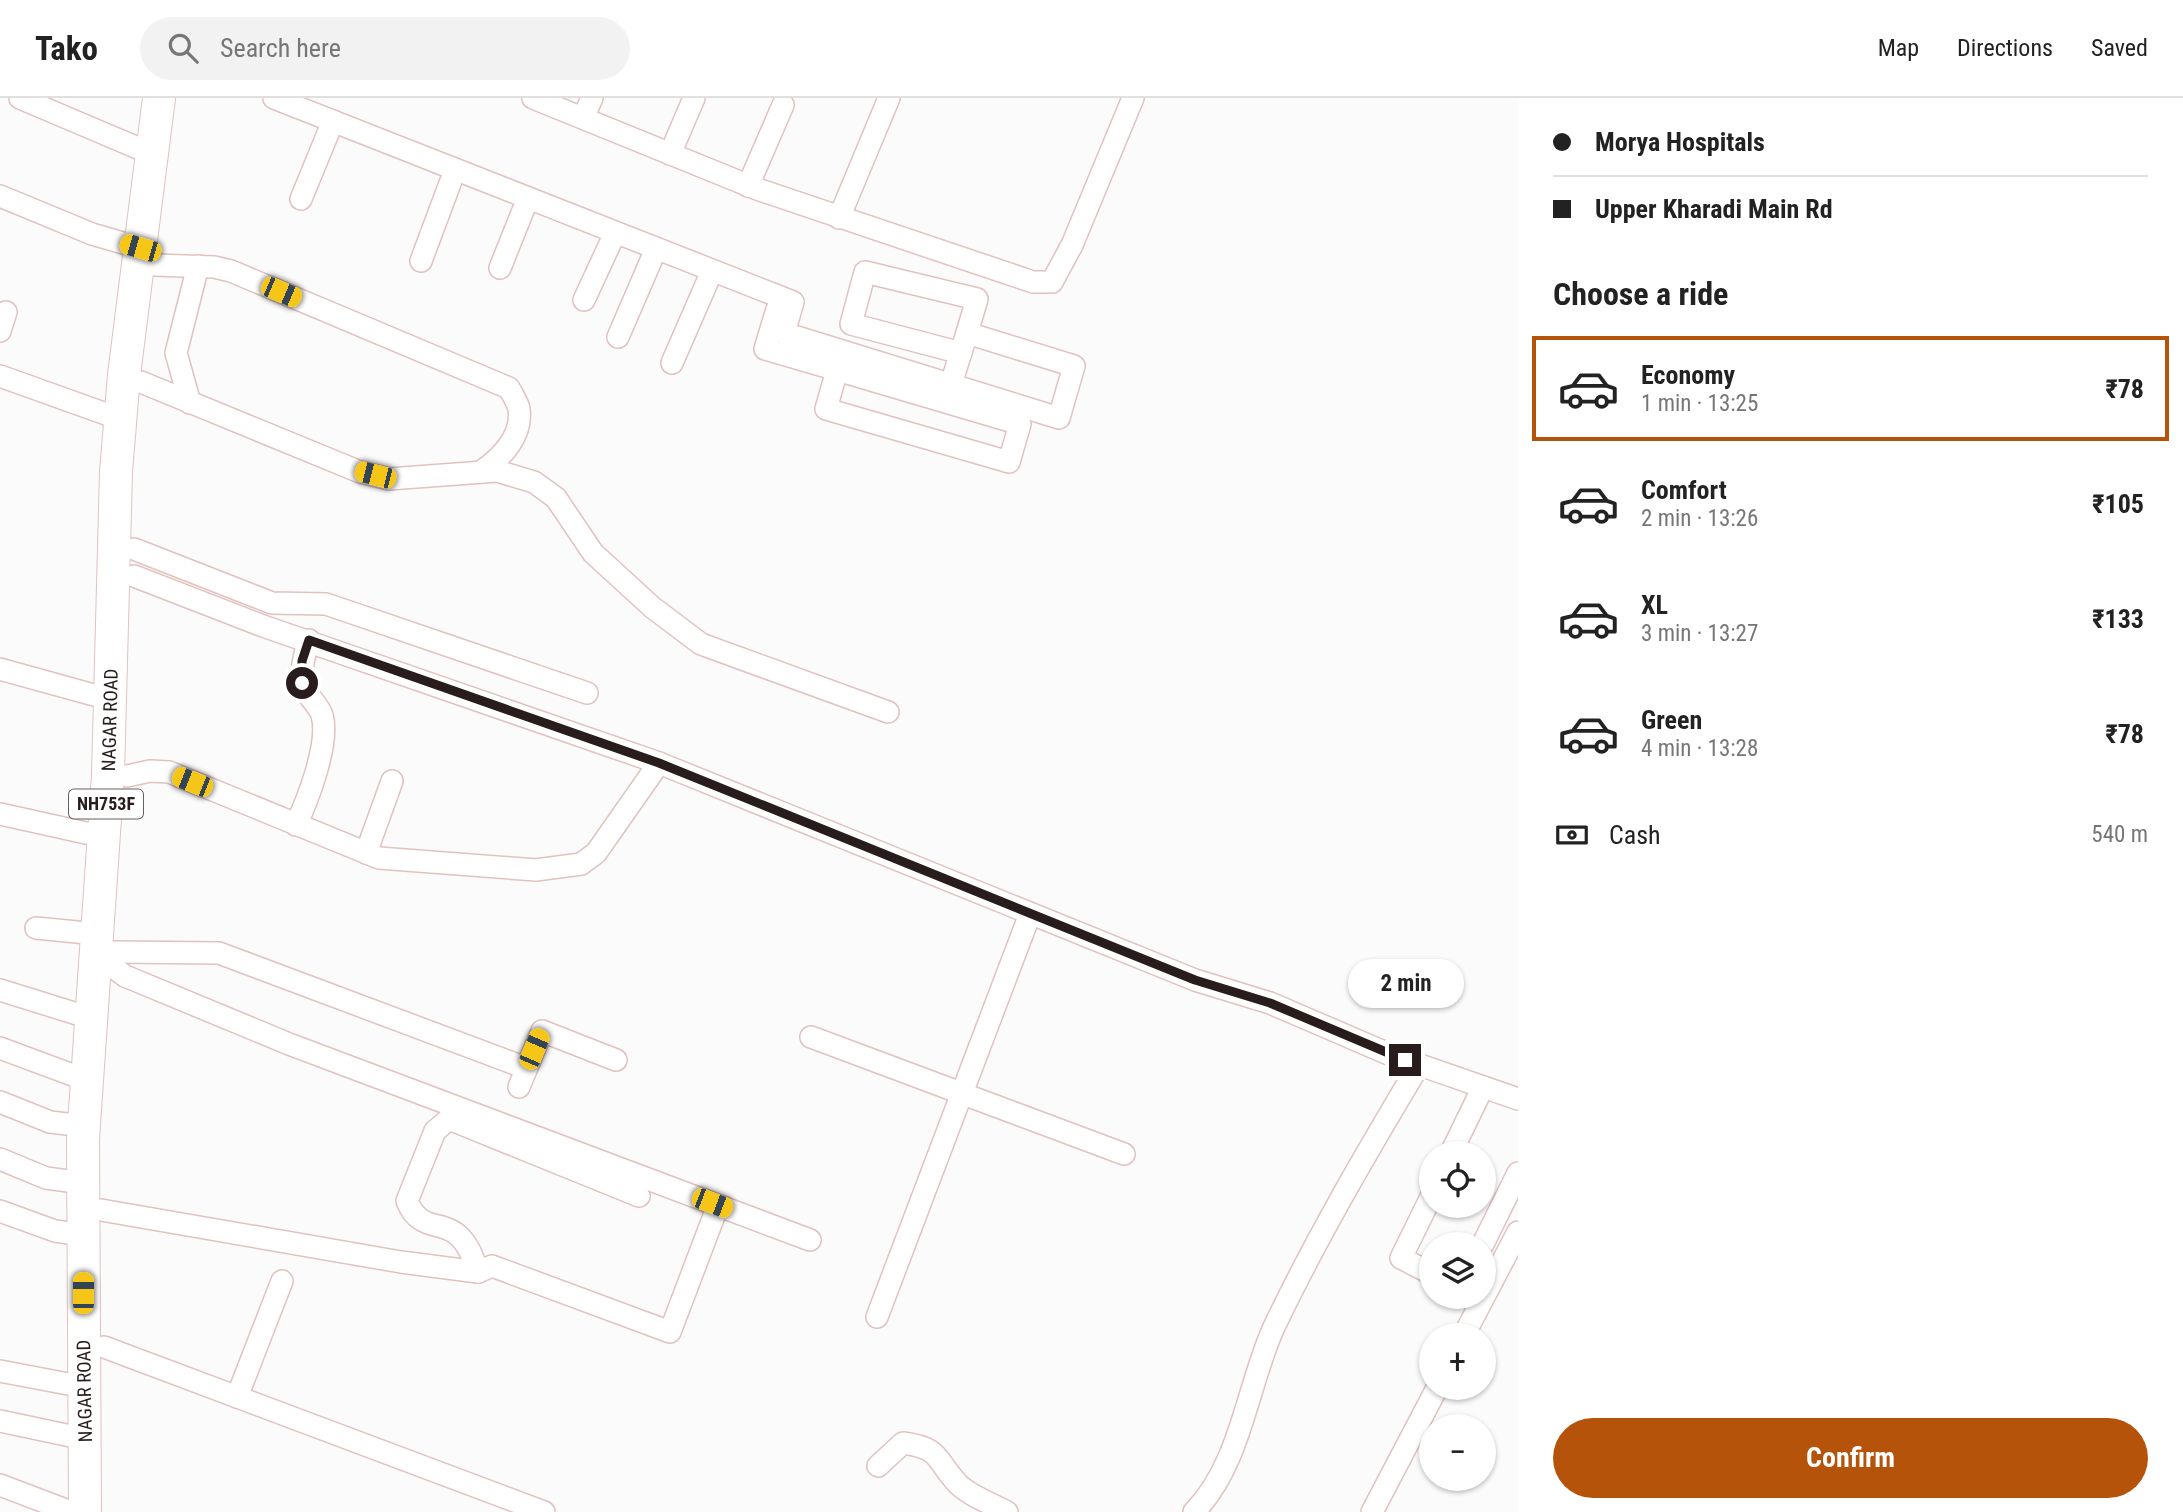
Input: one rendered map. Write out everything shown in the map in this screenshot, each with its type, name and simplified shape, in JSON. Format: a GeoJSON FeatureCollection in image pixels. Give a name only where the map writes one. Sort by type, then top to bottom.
{"type":"FeatureCollection","features":[{"type":"Feature","properties":{"kind":"highway","name":"NAGAR ROAD"},"geometry":{"type":"LineString","coordinates":[[92,1223],[83,1183],[83,1126],[90,1018],[108,951],[127,776],[141,382],[152,154],[159,98]]}},
{"type":"Feature","properties":{"kind":"highway","name":"NAGAR ROAD"},"geometry":{"type":"LineString","coordinates":[[85,1512],[84,1387],[93,1269],[92,1223],[102,1140],[108,951],[104,837],[112,700],[116,472],[120,419],[175,98]]}},
{"type":"Feature","properties":{"kind":"highway","name":"NAGAR ROAD"},"geometry":{"type":"LineString","coordinates":[[93,1269],[104,1347],[105,1512]]}},
{"type":"Feature","properties":{"kind":"street"},"geometry":{"type":"LineString","coordinates":[[20,98],[152,154]]}},
{"type":"Feature","properties":{"kind":"street"},"geometry":{"type":"LineString","coordinates":[[274,98],[793,302],[783,334],[1059,418],[1074,366],[964,343],[851,324],[865,272],[978,299],[964,343],[951,384]]}},
{"type":"Feature","properties":{"kind":"street"},"geometry":{"type":"LineString","coordinates":[[533,98],[748,186],[1032,282],[1052,282],[1072,245],[1133,98]]}},
{"type":"Feature","properties":{"kind":"street"},"geometry":{"type":"LineString","coordinates":[[583,118],[592,98]]}},
{"type":"Feature","properties":{"kind":"street"},"geometry":{"type":"LineString","coordinates":[[670,154],[694,98]]}},
{"type":"Feature","properties":{"kind":"street"},"geometry":{"type":"LineString","coordinates":[[839,218],[889,98]]}},
{"type":"Feature","properties":{"kind":"street"},"geometry":{"type":"LineString","coordinates":[[748,186],[783,105]]}},
{"type":"Feature","properties":{"kind":"street"},"geometry":{"type":"LineString","coordinates":[[301,200],[333,121]]}},
{"type":"Feature","properties":{"kind":"street"},"geometry":{"type":"LineString","coordinates":[[421,261],[456,170]]}},
{"type":"Feature","properties":{"kind":"street"},"geometry":{"type":"LineString","coordinates":[[0,196],[148,256],[231,271],[509,388],[519,410],[514,434],[504,457],[482,471]]}},
{"type":"Feature","properties":{"kind":"street"},"geometry":{"type":"LineString","coordinates":[[500,268],[528,198]]}},
{"type":"Feature","properties":{"kind":"street"},"geometry":{"type":"LineString","coordinates":[[584,300],[615,233]]}},
{"type":"Feature","properties":{"kind":"street"},"geometry":{"type":"LineString","coordinates":[[618,337],[656,249]]}},
{"type":"Feature","properties":{"kind":"street"},"geometry":{"type":"LineString","coordinates":[[190,403],[176,353],[198,266]]}},
{"type":"Feature","properties":{"kind":"street"},"geometry":{"type":"LineString","coordinates":[[672,363],[712,271]]}},
{"type":"Feature","properties":{"kind":"street"},"geometry":{"type":"LineString","coordinates":[[781,298],[765,349],[837,370],[1020,424],[1009,462],[826,409],[837,370]]}},
{"type":"Feature","properties":{"kind":"street"},"geometry":{"type":"LineString","coordinates":[[0,376],[120,419]]}},
{"type":"Feature","properties":{"kind":"street"},"geometry":{"type":"LineString","coordinates":[[141,382],[370,474],[389,479],[497,471],[534,482],[556,498],[593,553],[652,607],[701,644],[888,712]]}},
{"type":"Feature","properties":{"kind":"street"},"geometry":{"type":"LineString","coordinates":[[134,562],[309,640],[659,763],[1195,980],[1270,1003],[1419,1065],[1518,1098]]}},
{"type":"Feature","properties":{"kind":"street"},"geometry":{"type":"LineString","coordinates":[[134,562],[272,603],[326,604],[587,693]]}},
{"type":"Feature","properties":{"kind":"street"},"geometry":{"type":"LineString","coordinates":[[296,825],[315,784],[321,744],[322,716],[302,683],[302,661],[309,640]]}},
{"type":"Feature","properties":{"kind":"street"},"geometry":{"type":"LineString","coordinates":[[0,669],[112,700]]}},
{"type":"Feature","properties":{"kind":"street"},"geometry":{"type":"LineString","coordinates":[[127,776],[150,771],[169,772],[366,853],[405,862],[536,870],[580,864],[612,834],[659,763]]}},
{"type":"Feature","properties":{"kind":"street"},"geometry":{"type":"LineString","coordinates":[[366,853],[393,781]]}},
{"type":"Feature","properties":{"kind":"street"},"geometry":{"type":"LineString","coordinates":[[0,814],[104,837]]}},
{"type":"Feature","properties":{"kind":"street"},"geometry":{"type":"LineString","coordinates":[[877,1317],[1030,914]]}},
{"type":"Feature","properties":{"kind":"street"},"geometry":{"type":"LineString","coordinates":[[36,928],[108,951],[219,953],[523,1077],[542,1031],[616,1060]]}},
{"type":"Feature","properties":{"kind":"street"},"geometry":{"type":"LineString","coordinates":[[108,951],[125,976],[289,1044],[810,1240]]}},
{"type":"Feature","properties":{"kind":"street"},"geometry":{"type":"LineString","coordinates":[[0,990],[90,1018]]}},
{"type":"Feature","properties":{"kind":"street"},"geometry":{"type":"LineString","coordinates":[[811,1037],[1124,1154]]}},
{"type":"Feature","properties":{"kind":"street"},"geometry":{"type":"LineString","coordinates":[[0,1048],[86,1080]]}},
{"type":"Feature","properties":{"kind":"street"},"geometry":{"type":"LineString","coordinates":[[1194,1512],[1210,1495],[1235,1439],[1274,1329],[1369,1148],[1419,1065]]}},
{"type":"Feature","properties":{"kind":"street"},"geometry":{"type":"LineString","coordinates":[[1457,1141],[1483,1087]]}},
{"type":"Feature","properties":{"kind":"street"},"geometry":{"type":"LineString","coordinates":[[0,1102],[50,1122],[83,1126]]}},
{"type":"Feature","properties":{"kind":"street"},"geometry":{"type":"LineString","coordinates":[[478,1272],[469,1248],[458,1234],[427,1225],[412,1214],[407,1201],[435,1131],[449,1119],[639,1196]]}},
{"type":"Feature","properties":{"kind":"street"},"geometry":{"type":"LineString","coordinates":[[0,1159],[46,1178],[83,1183]]}},
{"type":"Feature","properties":{"kind":"street"},"geometry":{"type":"LineString","coordinates":[[1489,1232],[1518,1173]]}},
{"type":"Feature","properties":{"kind":"street"},"geometry":{"type":"LineString","coordinates":[[0,1211],[55,1231],[92,1223],[478,1272],[492,1266],[670,1332],[714,1216]]}},
{"type":"Feature","properties":{"kind":"street"},"geometry":{"type":"LineString","coordinates":[[1419,1267],[1401,1258],[1421,1218]]}},
{"type":"Feature","properties":{"kind":"street"},"geometry":{"type":"LineString","coordinates":[[1470,1323],[1518,1232]]}},
{"type":"Feature","properties":{"kind":"street"},"geometry":{"type":"LineString","coordinates":[[1486,1323],[1518,1261]]}},
{"type":"Feature","properties":{"kind":"street"},"geometry":{"type":"LineString","coordinates":[[237,1397],[282,1281]]}},
{"type":"Feature","properties":{"kind":"street"},"geometry":{"type":"LineString","coordinates":[[104,1347],[237,1397],[502,1504],[544,1512]]}},
{"type":"Feature","properties":{"kind":"street"},"geometry":{"type":"LineString","coordinates":[[0,1371],[84,1387]]}},
{"type":"Feature","properties":{"kind":"street"},"geometry":{"type":"LineString","coordinates":[[1371,1512],[1431,1400]]}},
{"type":"Feature","properties":{"kind":"street"},"geometry":{"type":"LineString","coordinates":[[0,1421],[85,1439]]}},
{"type":"Feature","properties":{"kind":"street"},"geometry":{"type":"LineString","coordinates":[[878,1466],[903,1443],[926,1446],[944,1463],[959,1485],[1007,1512]]}},
{"type":"Feature","properties":{"kind":"street"},"geometry":{"type":"LineString","coordinates":[[1416,1458],[1419,1452]]}},
{"type":"Feature","properties":{"kind":"street"},"geometry":{"type":"LineString","coordinates":[[0,1485],[71,1512]]}},
{"type":"Feature","properties":{"kind":"route"},"geometry":{"type":"LineString","coordinates":[[302,683],[302,661],[309,640],[659,763],[853,844],[1195,980],[1270,1003],[1405,1060]]}}]}
